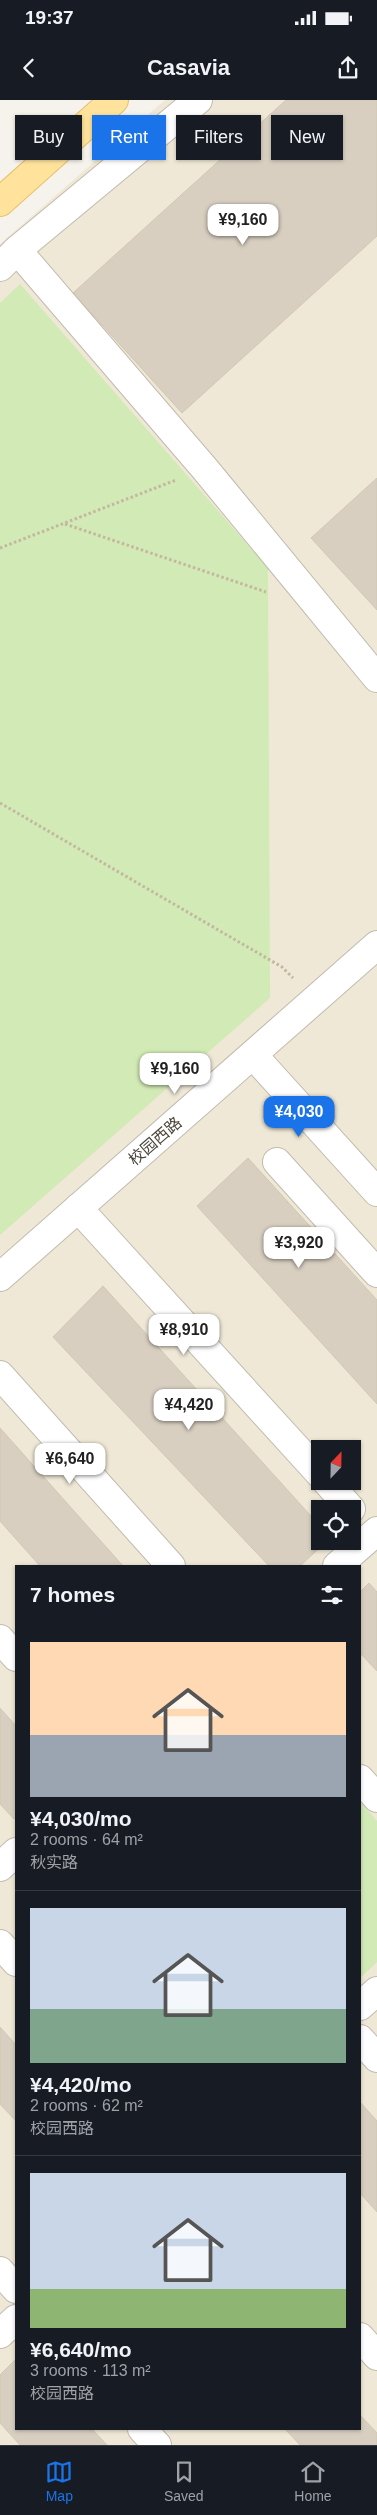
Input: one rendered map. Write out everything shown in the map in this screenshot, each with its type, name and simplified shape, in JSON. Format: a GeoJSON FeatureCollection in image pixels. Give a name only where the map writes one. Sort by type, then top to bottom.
{"type":"FeatureCollection","features":[{"type":"Feature","properties":{"kind":"main road"},"geometry":{"type":"LineString","coordinates":[[0,202],[114,100]]}},
{"type":"Feature","properties":{"kind":"street"},"geometry":{"type":"LineString","coordinates":[[198,100],[9,258],[204,469],[377,678]]}},
{"type":"Feature","properties":{"kind":"street","name":"校园西路"},"geometry":{"type":"LineString","coordinates":[[0,1277],[377,945]]}},
{"type":"Feature","properties":{"kind":"street"},"geometry":{"type":"LineString","coordinates":[[253,1055],[377,1192]]}},
{"type":"Feature","properties":{"kind":"street"},"geometry":{"type":"LineString","coordinates":[[277,1162],[377,1273]]}},
{"type":"Feature","properties":{"kind":"street"},"geometry":{"type":"LineString","coordinates":[[78,1208],[311,1464]]}},
{"type":"Feature","properties":{"kind":"street"},"geometry":{"type":"LineString","coordinates":[[0,1375],[170,1565]]}},
{"type":"Feature","properties":{"kind":"street"},"geometry":{"type":"LineString","coordinates":[[334,1490],[344,1500]]}},
{"type":"Feature","properties":{"kind":"street"},"geometry":{"type":"LineString","coordinates":[[338,1565],[376,1534],[361,1518]]}},
{"type":"Feature","properties":{"kind":"street"},"geometry":{"type":"LineString","coordinates":[[0,1639],[15,1656]]}},
{"type":"Feature","properties":{"kind":"street"},"geometry":{"type":"LineString","coordinates":[[361,1780],[377,1798]]}},
{"type":"Feature","properties":{"kind":"street"},"geometry":{"type":"LineString","coordinates":[[0,1867],[15,1853]]}},
{"type":"Feature","properties":{"kind":"street"},"geometry":{"type":"LineString","coordinates":[[0,1944],[15,1961]]}},
{"type":"Feature","properties":{"kind":"street"},"geometry":{"type":"LineString","coordinates":[[361,2005],[377,1991]]}},
{"type":"Feature","properties":{"kind":"street"},"geometry":{"type":"LineString","coordinates":[[361,2040],[377,2058]]}},
{"type":"Feature","properties":{"kind":"street"},"geometry":{"type":"LineString","coordinates":[[0,2271],[15,2288]]}},
{"type":"Feature","properties":{"kind":"street"},"geometry":{"type":"LineString","coordinates":[[0,2334],[15,2320]]}},
{"type":"Feature","properties":{"kind":"street"},"geometry":{"type":"LineString","coordinates":[[361,2339],[377,2356]]}},
{"type":"Feature","properties":{"kind":"street"},"geometry":{"type":"LineString","coordinates":[[143,2430],[157,2445]]}},
{"type":"Feature","properties":{"kind":"path"},"geometry":{"type":"LineString","coordinates":[[0,548],[204,469]]}},
{"type":"Feature","properties":{"kind":"path"},"geometry":{"type":"LineString","coordinates":[[65,524],[272,594]]}},
{"type":"Feature","properties":{"kind":"path"},"geometry":{"type":"LineString","coordinates":[[0,803],[282,967],[314,1001]]}},
{"type":"Feature","properties":{"kind":"shaded area"},"geometry":{"type":"Polygon","coordinates":[[[165,100],[377,100],[377,2445],[0,2445],[0,244],[96,160],[166,160],[166,115],[148,115],[165,100]]]}},
{"type":"Feature","properties":{"kind":"green space"},"geometry":{"type":"Polygon","coordinates":[[[20,284],[268,568],[270,998],[0,1235],[0,303],[20,284]]]}},
{"type":"Feature","properties":{"kind":"green space"},"geometry":{"type":"Polygon","coordinates":[[[361,1803],[377,1821],[377,1962],[361,1977],[361,1803]]]}},
{"type":"Feature","properties":{"kind":"building"},"geometry":{"type":"Polygon","coordinates":[[[286,100],[377,100],[377,236],[182,413],[73,293],[220,160],[261,160],[261,123],[286,100]]]}},
{"type":"Feature","properties":{"kind":"building"},"geometry":{"type":"Polygon","coordinates":[[[377,478],[377,610],[311,538],[377,478]]]}},
{"type":"Feature","properties":{"kind":"building"},"geometry":{"type":"Polygon","coordinates":[[[248,1158],[377,1300],[377,1404],[197,1206],[248,1158]]]}},
{"type":"Feature","properties":{"kind":"building"},"geometry":{"type":"Polygon","coordinates":[[[103,1286],[311,1516],[311,1550],[317,1550],[301,1565],[268,1565],[53,1337],[103,1286]]]}},
{"type":"Feature","properties":{"kind":"building"},"geometry":{"type":"Polygon","coordinates":[[[0,1428],[122,1565],[39,1565],[0,1521],[0,1428]]]}},
{"type":"Feature","properties":{"kind":"building"},"geometry":{"type":"Polygon","coordinates":[[[369,1583],[377,1592],[377,1671],[361,1654],[361,1591],[369,1583]]]}},
{"type":"Feature","properties":{"kind":"building"},"geometry":{"type":"Polygon","coordinates":[[[0,1708],[15,1725],[15,1818],[0,1804],[0,1708]]]}},
{"type":"Feature","properties":{"kind":"building"},"geometry":{"type":"Polygon","coordinates":[[[0,2027],[15,2044],[15,2120],[0,2104],[0,2027]]]}},
{"type":"Feature","properties":{"kind":"building"},"geometry":{"type":"Polygon","coordinates":[[[361,2103],[377,2121],[377,2212],[361,2194],[361,2103]]]}},
{"type":"Feature","properties":{"kind":"building"},"geometry":{"type":"Polygon","coordinates":[[[15,2360],[15,2430],[93,2430],[107,2445],[20,2445],[0,2423],[0,2375],[15,2360]]]}},
{"type":"Feature","properties":{"kind":"building"},"geometry":{"type":"Polygon","coordinates":[[[361,2416],[377,2433],[377,2445],[300,2445],[286,2430],[361,2430],[361,2416]]]}}]}
